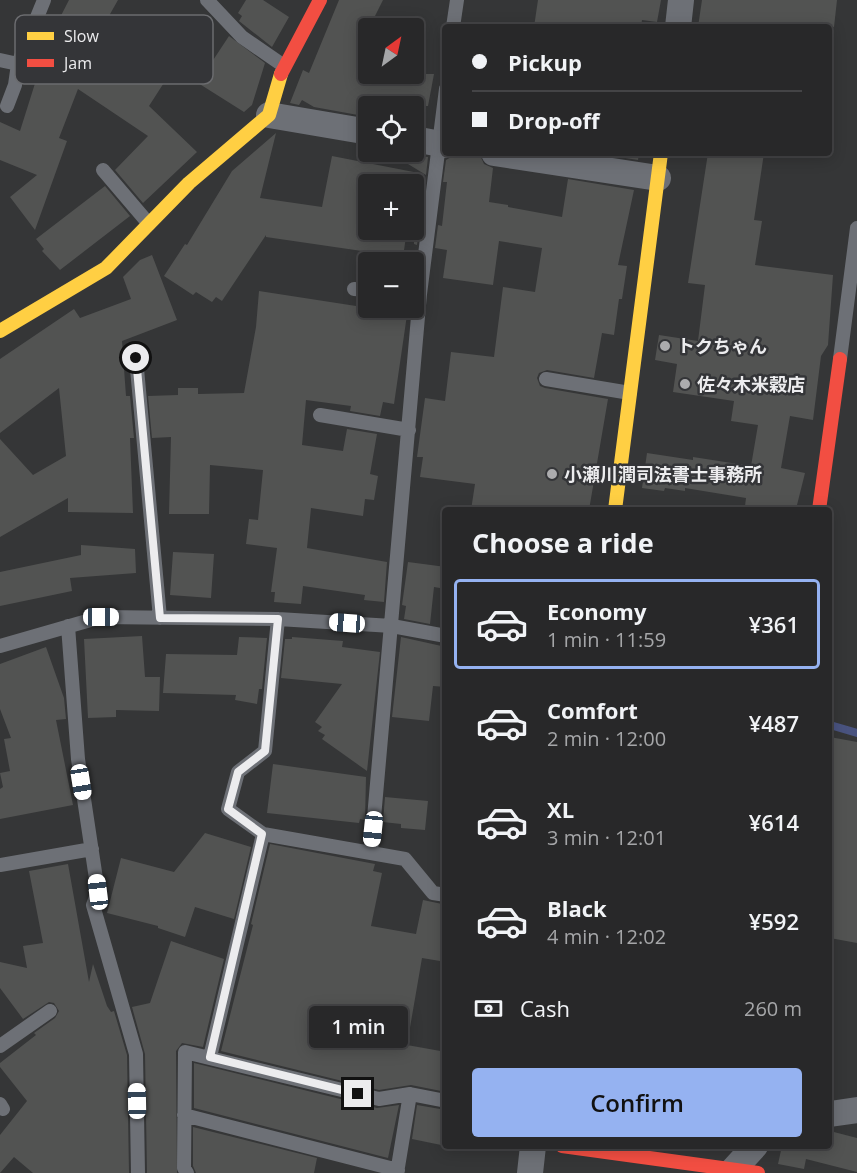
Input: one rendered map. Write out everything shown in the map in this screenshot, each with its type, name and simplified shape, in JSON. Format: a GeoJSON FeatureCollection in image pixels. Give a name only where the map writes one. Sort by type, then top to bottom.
{"type":"FeatureCollection","features":[{"type":"Feature","properties":{"kind":"street"},"geometry":{"type":"LineString","coordinates":[[0,331],[106,268],[189,183],[269,115],[272,97],[285,66],[320,0]]}},
{"type":"Feature","properties":{"kind":"street"},"geometry":{"type":"LineString","coordinates":[[678,24],[681,0]]}},
{"type":"Feature","properties":{"kind":"street"},"geometry":{"type":"LineString","coordinates":[[269,115],[358,130]]}},
{"type":"Feature","properties":{"kind":"street"},"geometry":{"type":"LineString","coordinates":[[536,156],[660,165],[615,507]]}},
{"type":"Feature","properties":{"kind":"street"},"geometry":{"type":"LineString","coordinates":[[819,507],[840,359]]}},
{"type":"Feature","properties":{"kind":"street"},"geometry":{"type":"LineString","coordinates":[[832,1114],[857,1110]]}},
{"type":"Feature","properties":{"kind":"street"},"geometry":{"type":"LineString","coordinates":[[530,1173],[533,1149]]}},
{"type":"Feature","properties":{"kind":"street"},"geometry":{"type":"LineString","coordinates":[[592,1149],[734,1163],[758,1173]]}},
{"type":"Feature","properties":{"kind":"street"},"geometry":{"type":"LineString","coordinates":[[734,1163],[751,1149]]}},
{"type":"Feature","properties":{"kind":"lane"},"geometry":{"type":"LineString","coordinates":[[38,15],[44,0]]}},
{"type":"Feature","properties":{"kind":"lane"},"geometry":{"type":"LineString","coordinates":[[207,0],[242,37],[285,66]]}},
{"type":"Feature","properties":{"kind":"lane"},"geometry":{"type":"LineString","coordinates":[[453,24],[457,0]]}},
{"type":"Feature","properties":{"kind":"lane"},"geometry":{"type":"LineString","coordinates":[[0,60],[15,63]]}},
{"type":"Feature","properties":{"kind":"lane"},"geometry":{"type":"LineString","coordinates":[[7,106],[15,84]]}},
{"type":"Feature","properties":{"kind":"lane"},"geometry":{"type":"LineString","coordinates":[[421,252],[433,142],[442,105]]}},
{"type":"Feature","properties":{"kind":"lane"},"geometry":{"type":"LineString","coordinates":[[104,170],[149,224]]}},
{"type":"Feature","properties":{"kind":"lane"},"geometry":{"type":"LineString","coordinates":[[840,359],[857,228]]}},
{"type":"Feature","properties":{"kind":"lane"},"geometry":{"type":"LineString","coordinates":[[354,289],[358,289]]}},
{"type":"Feature","properties":{"kind":"lane"},"geometry":{"type":"LineString","coordinates":[[371,852],[409,430],[416,318]]}},
{"type":"Feature","properties":{"kind":"lane"},"geometry":{"type":"LineString","coordinates":[[136,358],[160,618]]}},
{"type":"Feature","properties":{"kind":"lane"},"geometry":{"type":"LineString","coordinates":[[546,379],[630,393]]}},
{"type":"Feature","properties":{"kind":"lane"},"geometry":{"type":"LineString","coordinates":[[320,415],[409,430]]}},
{"type":"Feature","properties":{"kind":"lane"},"geometry":{"type":"LineString","coordinates":[[0,646],[101,617],[278,619],[392,626],[442,635]]}},
{"type":"Feature","properties":{"kind":"lane"},"geometry":{"type":"LineString","coordinates":[[278,619],[265,751],[238,772],[228,809],[262,834],[405,859],[433,893],[442,894]]}},
{"type":"Feature","properties":{"kind":"lane"},"geometry":{"type":"LineString","coordinates":[[68,626],[78,759],[98,892],[93,905],[136,1054],[138,1173]]}},
{"type":"Feature","properties":{"kind":"lane"},"geometry":{"type":"LineString","coordinates":[[210,1057],[262,834]]}},
{"type":"Feature","properties":{"kind":"lane"},"geometry":{"type":"LineString","coordinates":[[0,865],[92,849]]}},
{"type":"Feature","properties":{"kind":"lane"},"geometry":{"type":"LineString","coordinates":[[0,1046],[50,1011]]}},
{"type":"Feature","properties":{"kind":"lane"},"geometry":{"type":"LineString","coordinates":[[187,1173],[184,1168],[185,1052],[379,1099],[410,1094],[442,1100]]}},
{"type":"Feature","properties":{"kind":"lane"},"geometry":{"type":"LineString","coordinates":[[184,1115],[397,1172],[410,1094]]}},
{"type":"Feature","properties":{"kind":"building"},"geometry":{"type":"Polygon","coordinates":[[[69,0],[118,0],[110,15],[61,15],[69,0]]]}},
{"type":"Feature","properties":{"kind":"building"},"geometry":{"type":"Polygon","coordinates":[[[246,0],[263,0],[289,17],[272,47],[239,21],[242,16],[238,13],[246,0]]]}},
{"type":"Feature","properties":{"kind":"building"},"geometry":{"type":"Polygon","coordinates":[[[339,0],[383,0],[374,18],[358,18],[358,84],[424,84],[424,74],[434,74],[428,106],[424,106],[424,96],[358,96],[358,115],[314,107],[302,100],[299,105],[290,103],[303,70],[309,73],[339,0]]]}},
{"type":"Feature","properties":{"kind":"building"},"geometry":{"type":"Polygon","coordinates":[[[538,0],[661,0],[657,22],[642,20],[641,24],[534,24],[538,0]]]}},
{"type":"Feature","properties":{"kind":"building"},"geometry":{"type":"Polygon","coordinates":[[[702,0],[837,0],[834,27],[832,24],[698,24],[702,0]]]}},
{"type":"Feature","properties":{"kind":"building"},"geometry":{"type":"Polygon","coordinates":[[[229,36],[265,63],[252,105],[244,112],[200,84],[213,84],[213,60],[229,36]]]}},
{"type":"Feature","properties":{"kind":"building"},"geometry":{"type":"Polygon","coordinates":[[[35,84],[163,84],[149,106],[197,152],[143,203],[115,170],[148,136],[78,89],[59,138],[67,141],[35,230],[10,197],[37,175],[0,160],[0,122],[20,131],[35,84]]]}},
{"type":"Feature","properties":{"kind":"building"},"geometry":{"type":"Polygon","coordinates":[[[276,133],[260,198],[322,207],[332,156],[424,174],[358,174],[358,240],[406,240],[404,252],[369,252],[266,237],[266,235],[222,301],[216,297],[212,302],[196,292],[193,295],[164,276],[185,244],[187,245],[232,171],[276,133]]]}},
{"type":"Feature","properties":{"kind":"building"},"geometry":{"type":"Polygon","coordinates":[[[453,156],[480,156],[484,164],[493,168],[489,202],[562,217],[568,179],[634,190],[618,265],[627,266],[622,299],[619,299],[614,335],[602,333],[594,378],[547,370],[539,373],[537,378],[540,386],[545,388],[608,399],[590,507],[471,507],[475,484],[420,477],[423,457],[417,457],[425,398],[445,401],[451,352],[494,357],[503,287],[535,292],[542,248],[499,241],[493,285],[443,278],[447,250],[435,248],[438,225],[442,226],[447,182],[443,182],[446,160],[453,156]]]}},
{"type":"Feature","properties":{"kind":"building"},"geometry":{"type":"Polygon","coordinates":[[[613,156],[639,156],[638,160],[613,156]]]}},
{"type":"Feature","properties":{"kind":"building"},"geometry":{"type":"Polygon","coordinates":[[[708,156],[764,156],[754,220],[762,221],[755,265],[833,275],[828,345],[821,356],[813,420],[790,416],[781,468],[805,473],[796,507],[752,507],[745,506],[746,498],[685,488],[685,491],[665,488],[664,491],[642,488],[647,453],[751,466],[758,425],[731,421],[734,401],[673,392],[677,364],[655,360],[659,335],[698,341],[705,285],[688,283],[708,156]]]}},
{"type":"Feature","properties":{"kind":"building"},"geometry":{"type":"Polygon","coordinates":[[[424,157],[428,157],[426,175],[405,162],[424,162],[424,157]]]}},
{"type":"Feature","properties":{"kind":"building"},"geometry":{"type":"Polygon","coordinates":[[[105,186],[130,216],[60,270],[42,251],[44,249],[36,239],[105,186]]]}},
{"type":"Feature","properties":{"kind":"building"},"geometry":{"type":"Polygon","coordinates":[[[152,255],[177,320],[122,341],[126,396],[130,396],[134,438],[130,438],[133,513],[68,512],[68,498],[0,537],[0,439],[33,475],[66,456],[59,388],[0,433],[0,359],[74,309],[80,318],[131,299],[123,277],[140,260],[152,255]]]}},
{"type":"Feature","properties":{"kind":"building"},"geometry":{"type":"Polygon","coordinates":[[[259,291],[358,306],[358,318],[407,318],[394,404],[383,402],[380,416],[350,411],[351,406],[306,400],[302,445],[343,451],[347,429],[377,434],[370,474],[378,476],[374,500],[365,499],[363,516],[311,508],[307,548],[387,562],[384,602],[364,600],[365,595],[303,586],[301,604],[274,602],[275,592],[271,592],[277,548],[246,544],[249,519],[258,520],[263,470],[210,465],[209,514],[169,514],[171,437],[152,438],[148,396],[178,395],[178,388],[198,388],[198,394],[244,393],[256,327],[259,291]]]}},
{"type":"Feature","properties":{"kind":"building"},"geometry":{"type":"Polygon","coordinates":[[[81,545],[135,549],[136,573],[70,578],[72,591],[0,606],[0,572],[81,555],[81,545]]]}},
{"type":"Feature","properties":{"kind":"building"},"geometry":{"type":"Polygon","coordinates":[[[173,552],[214,554],[211,598],[170,595],[173,552]]]}},
{"type":"Feature","properties":{"kind":"building"},"geometry":{"type":"Polygon","coordinates":[[[408,562],[442,566],[442,588],[434,587],[430,624],[404,619],[406,606],[402,605],[408,562]]]}},
{"type":"Feature","properties":{"kind":"building"},"geometry":{"type":"Polygon","coordinates":[[[142,636],[145,677],[160,677],[159,711],[116,710],[116,717],[88,718],[84,639],[142,636]]]}},
{"type":"Feature","properties":{"kind":"building"},"geometry":{"type":"Polygon","coordinates":[[[239,637],[267,638],[262,689],[259,689],[257,704],[235,700],[236,695],[163,693],[166,654],[237,655],[239,637]]]}},
{"type":"Feature","properties":{"kind":"building"},"geometry":{"type":"Polygon","coordinates":[[[292,637],[343,641],[342,647],[380,652],[367,771],[322,739],[325,735],[318,731],[322,727],[315,722],[342,684],[281,678],[285,639],[292,639],[292,637]]]}},
{"type":"Feature","properties":{"kind":"building"},"geometry":{"type":"Polygon","coordinates":[[[401,637],[442,646],[442,687],[433,686],[429,721],[392,717],[401,637]]]}},
{"type":"Feature","properties":{"kind":"building"},"geometry":{"type":"Polygon","coordinates":[[[46,647],[64,698],[66,719],[56,720],[73,805],[0,819],[0,789],[3,787],[0,773],[10,771],[4,739],[11,738],[0,709],[0,664],[46,647]]]}},
{"type":"Feature","properties":{"kind":"building"},"geometry":{"type":"Polygon","coordinates":[[[832,737],[857,742],[857,943],[832,938],[832,737]]]}},
{"type":"Feature","properties":{"kind":"building"},"geometry":{"type":"Polygon","coordinates":[[[273,764],[366,777],[365,820],[360,819],[359,823],[267,813],[273,764]]]}},
{"type":"Feature","properties":{"kind":"building"},"geometry":{"type":"Polygon","coordinates":[[[385,797],[428,801],[425,830],[401,828],[401,824],[383,822],[385,797]]]}},
{"type":"Feature","properties":{"kind":"building"},"geometry":{"type":"Polygon","coordinates":[[[205,833],[251,847],[234,919],[195,907],[185,937],[158,928],[158,926],[107,913],[121,858],[174,872],[205,833]]]}},
{"type":"Feature","properties":{"kind":"building"},"geometry":{"type":"Polygon","coordinates":[[[270,844],[375,864],[373,871],[382,873],[371,926],[416,934],[423,900],[442,904],[442,961],[422,958],[407,1045],[442,1051],[442,1091],[411,1085],[379,1090],[221,1051],[253,925],[251,924],[270,844]]]}},
{"type":"Feature","properties":{"kind":"building"},"geometry":{"type":"Polygon","coordinates":[[[68,864],[89,982],[93,964],[107,1006],[111,1012],[114,1011],[127,1055],[129,1173],[33,1173],[14,1157],[0,1173],[0,1135],[27,1101],[0,1067],[0,1063],[36,1035],[34,1033],[55,1018],[59,1011],[54,1003],[49,1002],[23,1019],[0,988],[0,962],[27,968],[23,946],[43,943],[29,871],[68,864]]]}},
{"type":"Feature","properties":{"kind":"building"},"geometry":{"type":"Polygon","coordinates":[[[171,941],[224,959],[203,1047],[182,1043],[176,1051],[177,1173],[147,1173],[145,1054],[132,1007],[150,1003],[171,941]]]}},
{"type":"Feature","properties":{"kind":"building"},"geometry":{"type":"Polygon","coordinates":[[[194,1063],[377,1108],[399,1105],[388,1158],[194,1108],[194,1063]]]}},
{"type":"Feature","properties":{"kind":"building"},"geometry":{"type":"Polygon","coordinates":[[[417,1105],[442,1109],[442,1145],[412,1139],[417,1105]]]}},
{"type":"Feature","properties":{"kind":"building"},"geometry":{"type":"Polygon","coordinates":[[[193,1127],[317,1158],[314,1173],[196,1173],[193,1166],[193,1127]]]}},
{"type":"Feature","properties":{"kind":"building"},"geometry":{"type":"Polygon","coordinates":[[[832,1132],[857,1138],[857,1172],[806,1159],[804,1169],[778,1164],[781,1149],[832,1149],[832,1132]]]}},
{"type":"Feature","properties":{"kind":"waterway"},"geometry":{"type":"LineString","coordinates":[[832,726],[857,733]]}},
{"type":"Feature","properties":{"kind":"traffic: slow"},"geometry":{"type":"LineString","coordinates":[[0,331],[106,268],[189,183],[269,115],[281,74]]}},
{"type":"Feature","properties":{"kind":"traffic: slow"},"geometry":{"type":"LineString","coordinates":[[615,507],[661,156]]}},
{"type":"Feature","properties":{"kind":"traffic: jam"},"geometry":{"type":"LineString","coordinates":[[281,74],[320,0]]}},
{"type":"Feature","properties":{"kind":"traffic: jam"},"geometry":{"type":"LineString","coordinates":[[819,507],[840,359]]}},
{"type":"Feature","properties":{"kind":"traffic: jam"},"geometry":{"type":"LineString","coordinates":[[584,1149],[758,1173]]}},
{"type":"Feature","properties":{"kind":"place","name":"トクちゃん"},"geometry":{"type":"Point","coordinates":[665,346]}},
{"type":"Feature","properties":{"kind":"place","name":"佐々木米穀店"},"geometry":{"type":"Point","coordinates":[685,384]}},
{"type":"Feature","properties":{"kind":"place","name":"小瀬川潤司法書士事務所"},"geometry":{"type":"Point","coordinates":[552,474]}},
{"type":"Feature","properties":{"kind":"route"},"geometry":{"type":"LineString","coordinates":[[136,358],[160,618],[278,619],[265,751],[238,772],[228,809],[262,834],[210,1057],[358,1094]]}}]}
